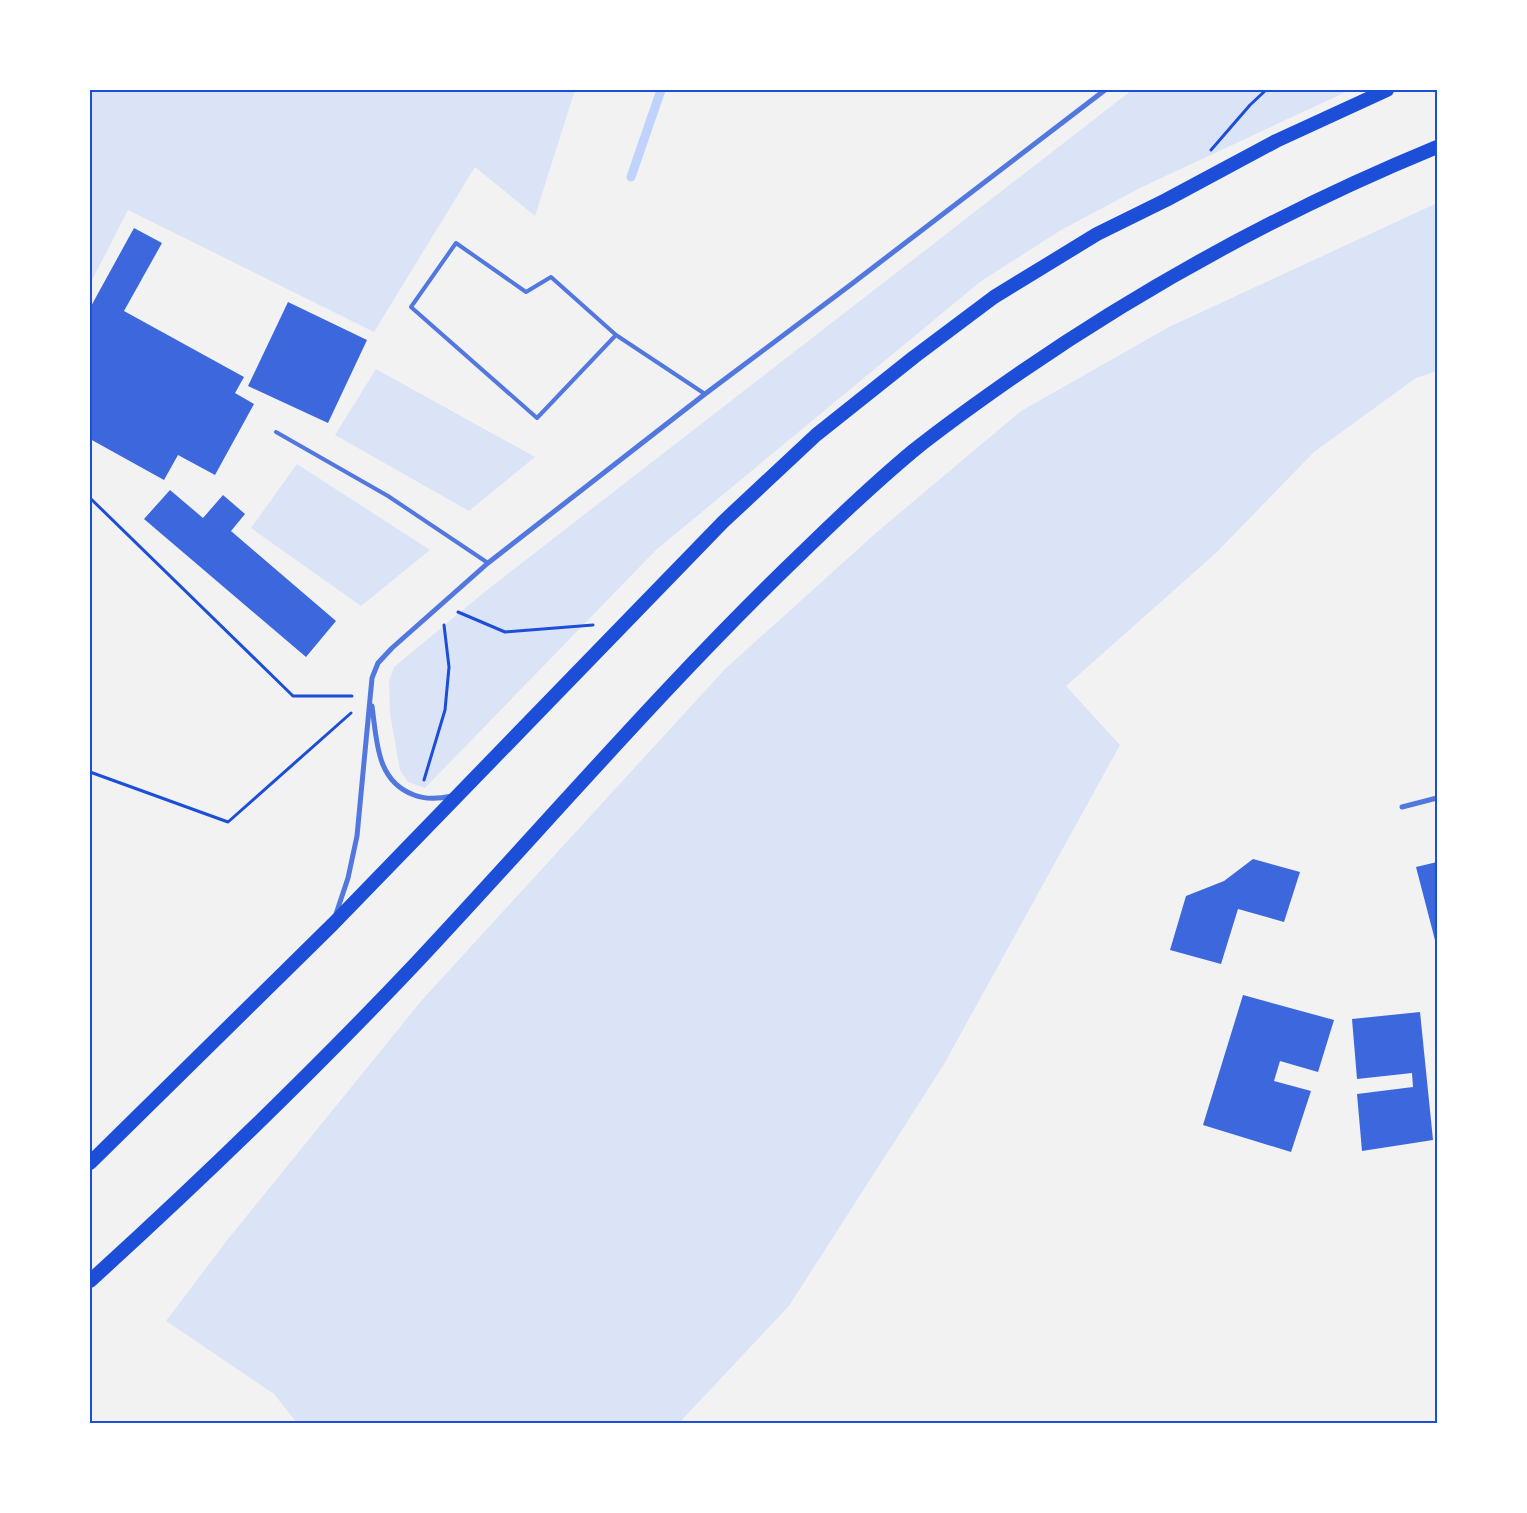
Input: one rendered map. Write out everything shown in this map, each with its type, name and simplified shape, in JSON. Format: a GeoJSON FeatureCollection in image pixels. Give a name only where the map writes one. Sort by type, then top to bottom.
{"type":"FeatureCollection","features":[{"type":"Feature","properties":{"kind":"highway"},"geometry":{"type":"LineString","coordinates":[[90,1163],[333,924],[723,522],[816,435],[914,357],[994,297],[1097,234],[1166,200],[1276,141],[1387,90]]}},
{"type":"Feature","properties":{"kind":"highway"},"geometry":{"type":"LineString","coordinates":[[90,1281],[269,1113],[415,964],[644,713],[752,601],[862,496],[915,450],[988,394],[1138,296],[1221,249],[1295,211],[1375,173],[1437,148]]}},
{"type":"Feature","properties":{"kind":"street"},"geometry":{"type":"LineString","coordinates":[[333,924],[348,878],[357,836],[372,678],[378,663],[392,648],[488,564],[705,394],[1105,90]]}},
{"type":"Feature","properties":{"kind":"street"},"geometry":{"type":"LineString","coordinates":[[370,696],[378,751],[389,778],[397,787],[407,793],[429,799],[441,799],[463,791]]}},
{"type":"Feature","properties":{"kind":"street"},"geometry":{"type":"LineString","coordinates":[[1402,807],[1437,798]]}},
{"type":"Feature","properties":{"kind":"lane"},"geometry":{"type":"LineString","coordinates":[[616,335],[537,418],[411,307],[456,243],[526,292],[551,277],[616,335],[705,394]]}},
{"type":"Feature","properties":{"kind":"lane"},"geometry":{"type":"LineString","coordinates":[[276,432],[388,496],[488,564]]}},
{"type":"Feature","properties":{"kind":"path"},"geometry":{"type":"LineString","coordinates":[[1205,156],[1250,105],[1266,90]]}},
{"type":"Feature","properties":{"kind":"path"},"geometry":{"type":"LineString","coordinates":[[90,498],[293,696],[370,696]]}},
{"type":"Feature","properties":{"kind":"path"},"geometry":{"type":"LineString","coordinates":[[441,605],[505,632],[626,622]]}},
{"type":"Feature","properties":{"kind":"path"},"geometry":{"type":"LineString","coordinates":[[418,797],[432,758],[445,710],[449,667],[441,605]]}},
{"type":"Feature","properties":{"kind":"path"},"geometry":{"type":"LineString","coordinates":[[90,772],[228,822],[370,696]]}},
{"type":"Feature","properties":{"kind":"shaded area"},"geometry":{"type":"Polygon","coordinates":[[[90,90],[575,90],[535,216],[475,167],[374,332],[128,210],[90,284],[90,90]]]}},
{"type":"Feature","properties":{"kind":"shaded area"},"geometry":{"type":"Polygon","coordinates":[[[1132,90],[1350,90],[1142,187],[1061,230],[980,282],[656,550],[425,788],[408,782],[400,770],[390,714],[389,681],[394,667],[487,590],[1132,90]]]}},
{"type":"Feature","properties":{"kind":"shaded area"},"geometry":{"type":"Polygon","coordinates":[[[1437,203],[1437,371],[1416,378],[1314,452],[1216,553],[1066,686],[1120,745],[943,1066],[789,1306],[679,1423],[297,1423],[274,1394],[166,1321],[228,1239],[422,1000],[725,669],[877,532],[1021,411],[1169,327],[1437,203]]]}},
{"type":"Feature","properties":{"kind":"shaded area"},"geometry":{"type":"Polygon","coordinates":[[[376,369],[535,457],[469,511],[335,435],[376,369]]]}},
{"type":"Feature","properties":{"kind":"shaded area"},"geometry":{"type":"Polygon","coordinates":[[[297,464],[430,550],[361,606],[251,528],[297,464]]]}},
{"type":"Feature","properties":{"kind":"building"},"geometry":{"type":"Polygon","coordinates":[[[134,228],[162,243],[124,311],[244,377],[235,393],[254,404],[215,475],[178,455],[164,480],[90,439],[90,308],[134,228]]]}},
{"type":"Feature","properties":{"kind":"building"},"geometry":{"type":"Polygon","coordinates":[[[288,302],[367,340],[328,423],[248,386],[288,302]]]}},
{"type":"Feature","properties":{"kind":"building"},"geometry":{"type":"Polygon","coordinates":[[[170,490],[203,518],[223,495],[245,514],[231,531],[336,621],[306,657],[144,519],[170,490]]]}},
{"type":"Feature","properties":{"kind":"building"},"geometry":{"type":"Polygon","coordinates":[[[1253,859],[1300,872],[1284,922],[1238,909],[1221,964],[1170,950],[1186,896],[1224,881],[1253,859]]]}},
{"type":"Feature","properties":{"kind":"building"},"geometry":{"type":"Polygon","coordinates":[[[1437,862],[1437,944],[1436,944],[1416,867],[1437,862]]]}},
{"type":"Feature","properties":{"kind":"building"},"geometry":{"type":"Polygon","coordinates":[[[1243,995],[1334,1020],[1318,1072],[1280,1061],[1274,1081],[1311,1091],[1291,1152],[1203,1125],[1243,995]]]}},
{"type":"Feature","properties":{"kind":"building"},"geometry":{"type":"Polygon","coordinates":[[[1420,1012],[1433,1140],[1362,1151],[1357,1094],[1413,1087],[1412,1073],[1357,1079],[1352,1019],[1420,1012]]]}},
{"type":"Feature","properties":{"kind":"waterway"},"geometry":{"type":"LineString","coordinates":[[631,177],[661,90]]}}]}
